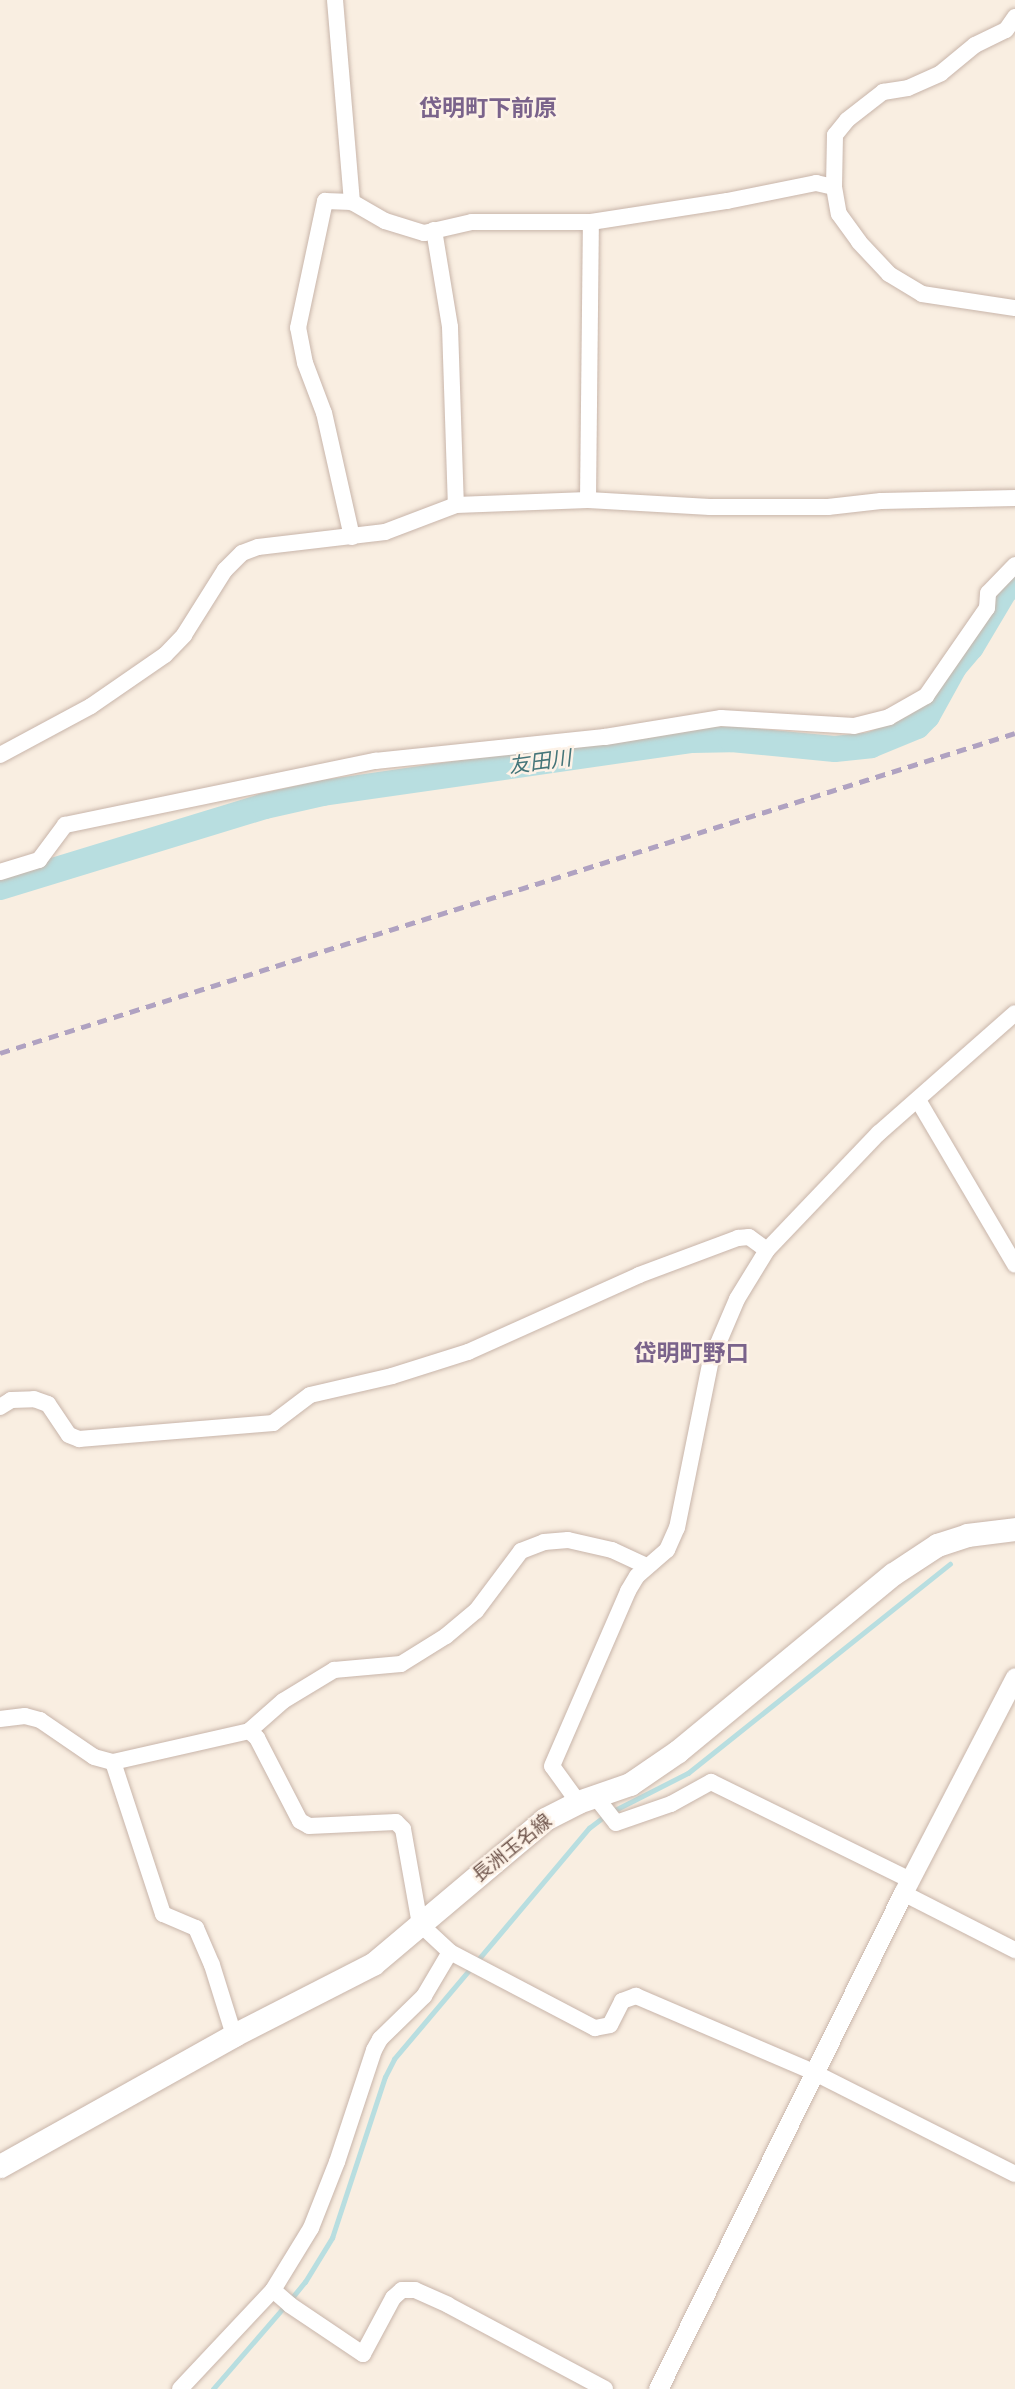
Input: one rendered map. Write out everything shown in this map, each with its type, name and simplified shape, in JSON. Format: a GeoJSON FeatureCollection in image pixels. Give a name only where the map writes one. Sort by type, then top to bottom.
{"type":"FeatureCollection","features":[{"type":"Feature","properties":{"kind":"main road","name":"長洲玉名線"},"geometry":{"type":"LineString","coordinates":[[0,2166],[234,2035],[373,1964],[545,1819],[598,1806],[678,1751],[904,1566],[937,1545],[967,1535],[1015,1528]]}},
{"type":"Feature","properties":{"kind":"street"},"geometry":{"type":"LineString","coordinates":[[335,0],[352,202]]}},
{"type":"Feature","properties":{"kind":"street"},"geometry":{"type":"LineString","coordinates":[[1015,17],[1006,30],[975,45],[941,72],[908,88],[883,92],[847,120],[835,135],[834,187],[839,214],[859,242],[889,274],[922,293],[1015,307]]}},
{"type":"Feature","properties":{"kind":"street"},"geometry":{"type":"LineString","coordinates":[[352,537],[324,414],[305,363],[298,328],[324,201],[352,202],[385,221],[424,233],[472,222],[591,222],[727,201],[816,183],[834,187]]}},
{"type":"Feature","properties":{"kind":"street"},"geometry":{"type":"LineString","coordinates":[[588,500],[591,222]]}},
{"type":"Feature","properties":{"kind":"street"},"geometry":{"type":"LineString","coordinates":[[434,230],[450,327],[456,505]]}},
{"type":"Feature","properties":{"kind":"street"},"geometry":{"type":"LineString","coordinates":[[0,755],[91,706],[165,655],[184,635],[225,570],[242,553],[258,547],[385,532],[456,505],[588,500],[710,507],[828,507],[881,502],[1015,498]]}},
{"type":"Feature","properties":{"kind":"street"},"geometry":{"type":"LineString","coordinates":[[0,872],[39,860],[65,825],[375,761],[605,737],[720,718],[854,726],[889,717],[926,696],[987,608],[988,593],[1015,565]]}},
{"type":"Feature","properties":{"kind":"street"},"geometry":{"type":"LineString","coordinates":[[1015,1013],[879,1133],[767,1250],[737,1298],[711,1360],[677,1528],[667,1550],[647,1566],[628,1591],[552,1766],[616,1823],[671,1804],[711,1782],[907,1886],[1015,1950]]}},
{"type":"Feature","properties":{"kind":"street"},"geometry":{"type":"LineString","coordinates":[[918,1100],[1015,1265]]}},
{"type":"Feature","properties":{"kind":"street"},"geometry":{"type":"LineString","coordinates":[[0,1407],[11,1400],[34,1399],[48,1404],[69,1435],[79,1439],[273,1423],[310,1395],[392,1376],[468,1352],[639,1275],[738,1237],[749,1237],[767,1250]]}},
{"type":"Feature","properties":{"kind":"street"},"geometry":{"type":"LineString","coordinates":[[0,1719],[25,1716],[40,1720],[94,1757],[113,1762],[249,1731],[283,1701],[334,1670],[401,1664],[446,1636],[476,1611],[521,1551],[544,1542],[568,1540],[612,1550],[647,1566]]}},
{"type":"Feature","properties":{"kind":"street"},"geometry":{"type":"LineString","coordinates":[[658,2389],[813,2072],[1015,1677]]}},
{"type":"Feature","properties":{"kind":"street"},"geometry":{"type":"LineString","coordinates":[[249,1731],[257,1738],[300,1821],[309,1826],[396,1822],[403,1829],[419,1924],[450,1952],[595,2028],[610,2025],[622,2001],[636,1996],[813,2072],[1015,2174]]}},
{"type":"Feature","properties":{"kind":"street"},"geometry":{"type":"LineString","coordinates":[[113,1762],[163,1914],[197,1928],[234,2035]]}},
{"type":"Feature","properties":{"kind":"street"},"geometry":{"type":"LineString","coordinates":[[180,2389],[282,2298],[311,2228],[380,2039],[424,1996],[450,1952]]}},
{"type":"Feature","properties":{"kind":"street"},"geometry":{"type":"LineString","coordinates":[[282,2298],[363,2354],[393,2298],[402,2290],[415,2290],[605,2389]]}},
{"type":"Feature","properties":{"kind":"waterway","name":"友田川"},"geometry":{"type":"LineString","coordinates":[[0,887],[265,806],[323,793],[692,740],[731,739],[835,749],[871,745],[917,726],[927,716],[954,667],[971,647],[1005,590],[1015,584]]}},
{"type":"Feature","properties":{"kind":"waterway"},"geometry":{"type":"LineString","coordinates":[[613,1811],[688,1773],[950,1564]]}},
{"type":"Feature","properties":{"kind":"waterway"},"geometry":{"type":"LineString","coordinates":[[477,1961],[589,1828],[605,1816]]}},
{"type":"Feature","properties":{"kind":"waterway"},"geometry":{"type":"LineString","coordinates":[[291,2299],[305,2282],[332,2238],[385,2077],[394,2059],[471,1968]]}},
{"type":"Feature","properties":{"kind":"waterway"},"geometry":{"type":"LineString","coordinates":[[213,2389],[285,2306]]}},
{"type":"Feature","properties":{"kind":"railway"},"geometry":{"type":"LineString","coordinates":[[0,1053],[1015,733]]}},
{"type":"Feature","properties":{"kind":"district","name":"岱明町下前原"},"geometry":{"type":"Point","coordinates":[488,108]}},
{"type":"Feature","properties":{"kind":"district","name":"岱明町野口"},"geometry":{"type":"Point","coordinates":[691,1353]}}]}
